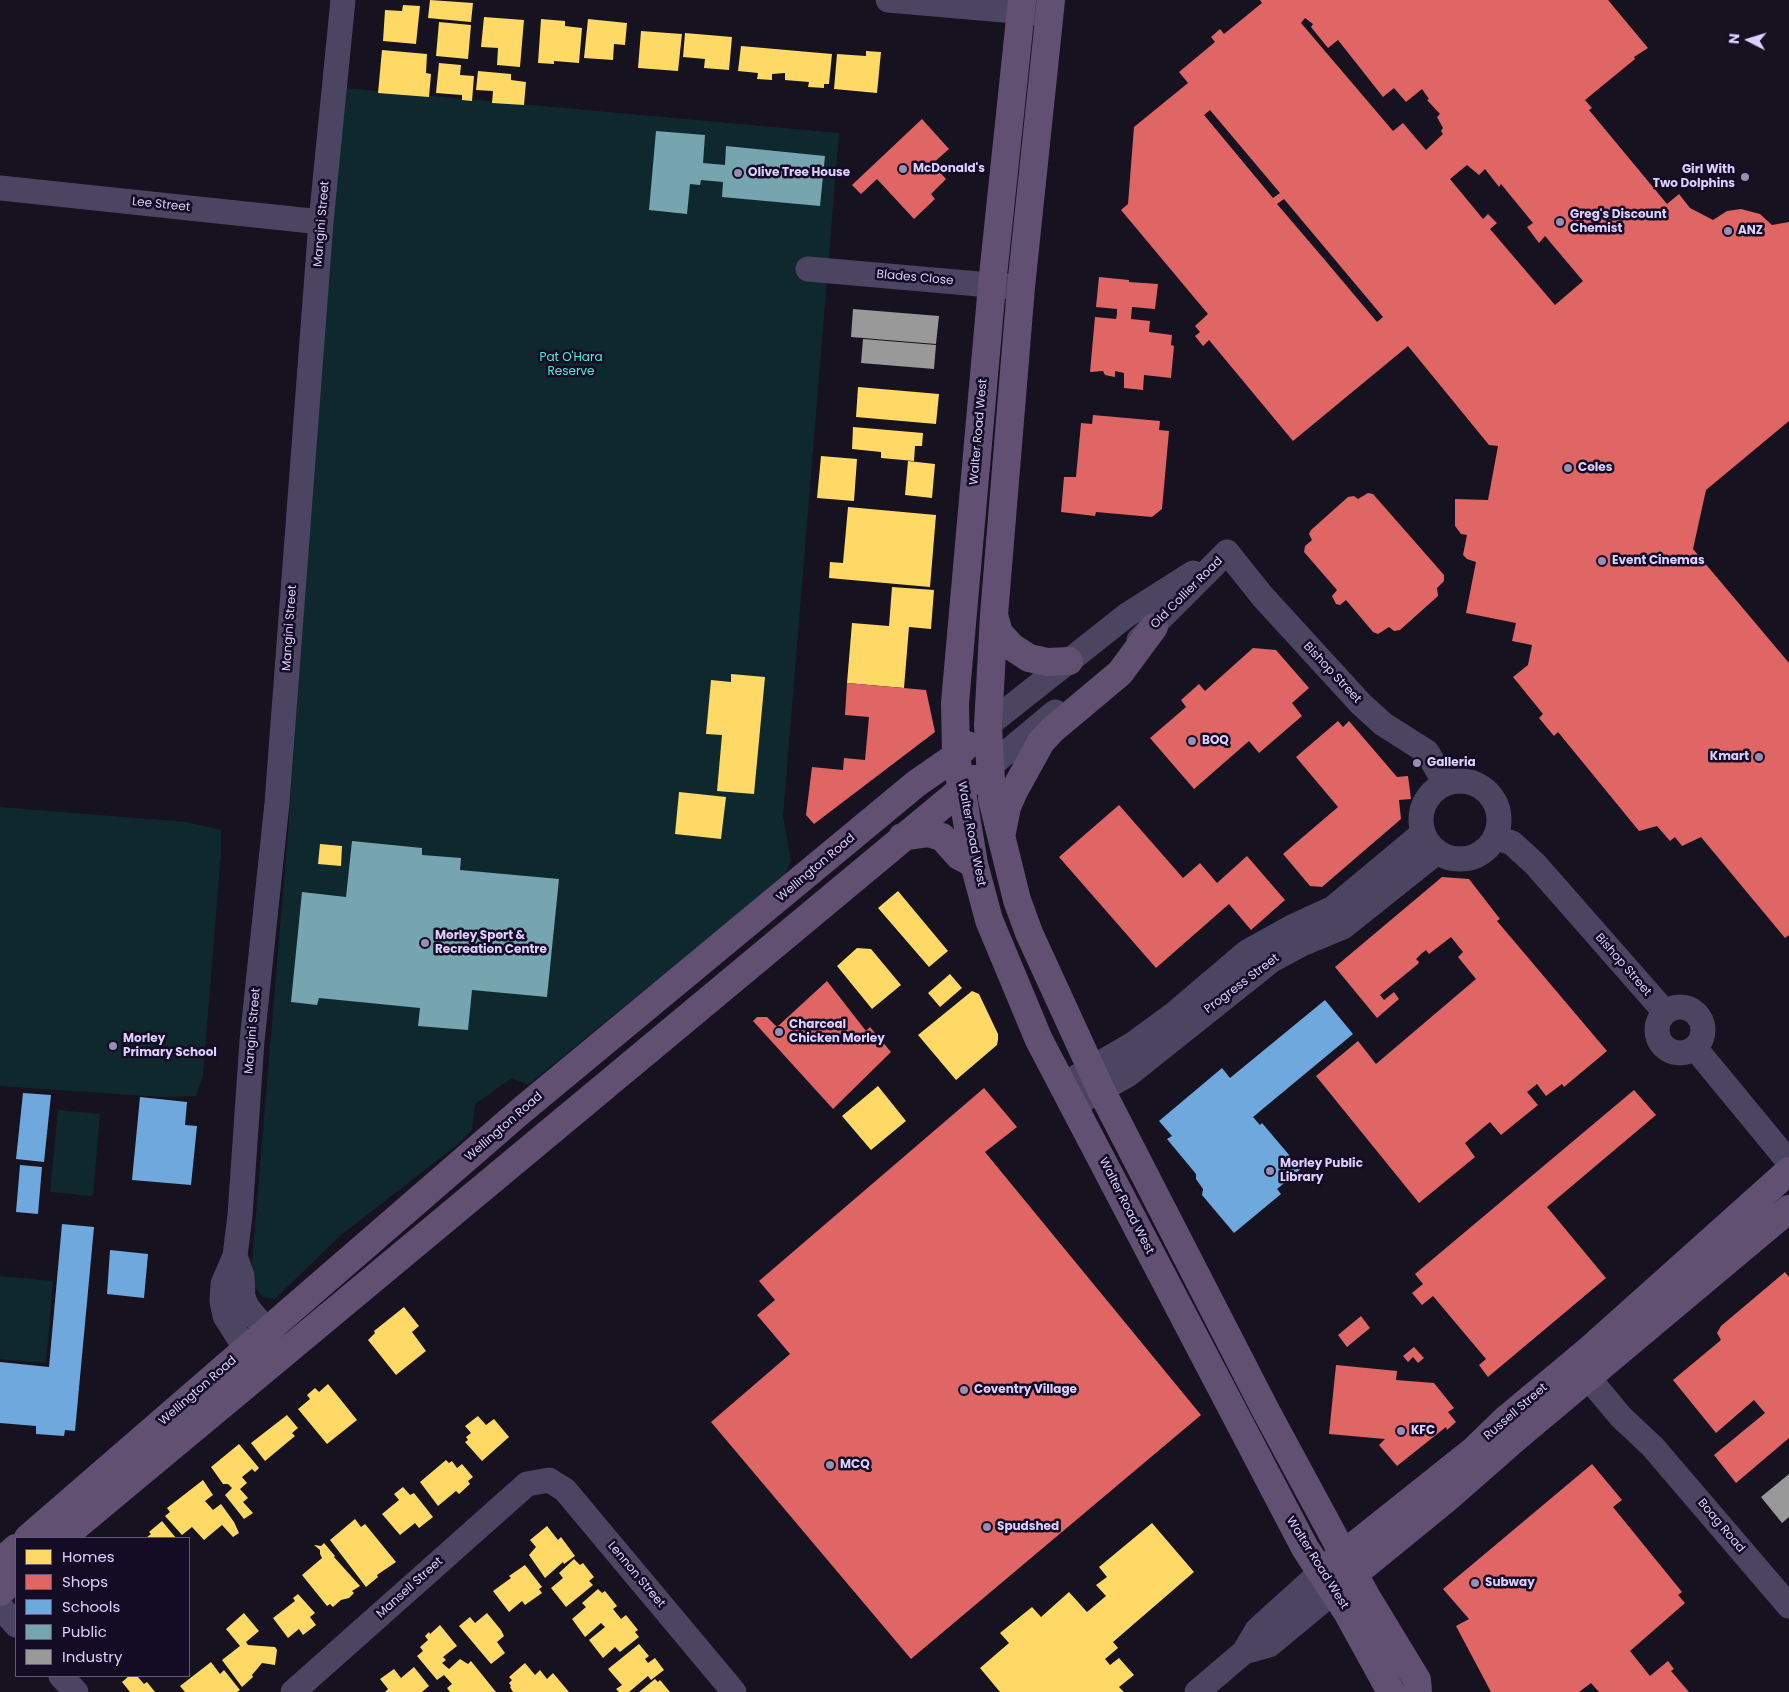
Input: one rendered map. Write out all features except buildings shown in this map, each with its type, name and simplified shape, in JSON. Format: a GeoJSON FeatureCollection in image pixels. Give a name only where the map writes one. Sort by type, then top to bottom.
{"type":"FeatureCollection","features":[{"type":"Feature","properties":{"kind":"main road","name":"Walter Road West"},"geometry":{"type":"LineString","coordinates":[[1021,6],[992,285],[955,703],[956,756],[974,864],[989,920],[1039,1040],[1306,1548],[1347,1612],[1391,1692]]}},
{"type":"Feature","properties":{"kind":"main road","name":"Walter Road West"},"geometry":{"type":"LineString","coordinates":[[1050,7],[1021,287],[994,615],[988,725],[992,799],[1017,900],[1028,933],[1096,1080],[1230,1344],[1349,1563],[1417,1680],[1418,1692]]}},
{"type":"Feature","properties":{"kind":"main road"},"geometry":{"type":"LineString","coordinates":[[994,615],[1000,633],[1012,647],[1026,657],[1047,662],[1069,661]]}},
{"type":"Feature","properties":{"kind":"main road"},"geometry":{"type":"LineString","coordinates":[[1001,838],[1007,807],[1041,742],[1052,730],[1120,673],[1154,627]]}},
{"type":"Feature","properties":{"kind":"main road","name":"Wellington Road"},"geometry":{"type":"LineString","coordinates":[[29,1537],[522,1110],[917,783],[956,756],[988,725]]}},
{"type":"Feature","properties":{"kind":"main road","name":"Wellington Road"},"geometry":{"type":"LineString","coordinates":[[63,1537],[902,837],[989,767]]}},
{"type":"Feature","properties":{"kind":"main road"},"geometry":{"type":"LineString","coordinates":[[902,837],[928,833],[942,837],[960,856],[974,864]]}},
{"type":"Feature","properties":{"kind":"main road","name":"Russell Street"},"geometry":{"type":"LineString","coordinates":[[1588,1364],[1789,1170]]}},
{"type":"Feature","properties":{"kind":"main road","name":"Russell Street"},"geometry":{"type":"LineString","coordinates":[[1327,1582],[1505,1420],[1588,1364],[1789,1209]]}},
{"type":"Feature","properties":{"kind":"main road"},"geometry":{"type":"LineString","coordinates":[[0,1562],[15,1549]]}},
{"type":"Feature","properties":{"kind":"main road"},"geometry":{"type":"LineString","coordinates":[[0,1592],[15,1579]]}},
{"type":"Feature","properties":{"kind":"street","name":"Mangini Street"},"geometry":{"type":"LineString","coordinates":[[284,1352],[257,1340],[225,1316],[222,1301],[223,1284],[235,1256],[240,1215],[252,1041],[277,804],[321,222],[343,0]]}},
{"type":"Feature","properties":{"kind":"street"},"geometry":{"type":"LineString","coordinates":[[888,0],[1050,7]]}},
{"type":"Feature","properties":{"kind":"street","name":"Lee Street"},"geometry":{"type":"LineString","coordinates":[[0,188],[321,222]]}},
{"type":"Feature","properties":{"kind":"street","name":"Blades Close"},"geometry":{"type":"LineString","coordinates":[[808,269],[1021,287]]}},
{"type":"Feature","properties":{"kind":"street","name":"Old Collier Road"},"geometry":{"type":"LineString","coordinates":[[989,767],[1154,627],[1227,552]]}},
{"type":"Feature","properties":{"kind":"street","name":"Old Collier Road"},"geometry":{"type":"LineString","coordinates":[[988,725],[1127,615],[1227,552]]}},
{"type":"Feature","properties":{"kind":"street","name":"Bishop Street"},"geometry":{"type":"LineString","coordinates":[[1227,552],[1263,597],[1361,704],[1384,724],[1427,752],[1445,783]]}},
{"type":"Feature","properties":{"kind":"street"},"geometry":{"type":"LineString","coordinates":[[1455,780],[1471,782],[1484,789],[1492,797],[1499,816],[1496,836],[1490,845],[1475,856],[1463,859],[1446,857],[1430,843],[1421,808],[1429,795],[1445,783],[1455,780]]}},
{"type":"Feature","properties":{"kind":"street","name":"Bishop Street"},"geometry":{"type":"LineString","coordinates":[[1496,836],[1512,843],[1535,864],[1665,1012],[1658,1023],[1657,1030],[1661,1044],[1677,1053],[1694,1048],[1789,1162]]}},
{"type":"Feature","properties":{"kind":"street","name":"Progress Street"},"geometry":{"type":"LineString","coordinates":[[1069,1095],[1096,1080],[1129,1074],[1272,960],[1302,944],[1343,927],[1430,843]]}},
{"type":"Feature","properties":{"kind":"street","name":"Mangini Street"},"geometry":{"type":"LineString","coordinates":[[257,1340],[264,1369]]}},
{"type":"Feature","properties":{"kind":"street","name":"Boag Road"},"geometry":{"type":"LineString","coordinates":[[1588,1364],[1634,1410],[1653,1447],[1789,1606]]}},
{"type":"Feature","properties":{"kind":"street","name":"Lennon Street"},"geometry":{"type":"LineString","coordinates":[[527,1484],[549,1480],[565,1490],[734,1692]]}},
{"type":"Feature","properties":{"kind":"street","name":"Mansell Street"},"geometry":{"type":"LineString","coordinates":[[293,1692],[527,1484]]}},
{"type":"Feature","properties":{"kind":"street","name":"Russell Street"},"geometry":{"type":"LineString","coordinates":[[1196,1692],[1244,1652],[1257,1630],[1327,1582]]}},
{"type":"Feature","properties":{"kind":"street"},"geometry":{"type":"LineString","coordinates":[[0,1606],[15,1624]]}},
{"type":"Feature","properties":{"kind":"street"},"geometry":{"type":"LineString","coordinates":[[62,1677],[76,1692]]}},
{"type":"Feature","properties":{"kind":"green space","name":"Pat O'Hara Reserve"},"geometry":{"type":"Polygon","coordinates":[[[345,88],[839,133],[783,816],[791,861],[784,876],[528,1085],[512,1078],[475,1104],[472,1130],[457,1145],[341,1235],[275,1299],[263,1297],[253,1285],[251,1274],[288,832],[332,217],[345,88]]]}},
{"type":"Feature","properties":{"kind":"green space"},"geometry":{"type":"Polygon","coordinates":[[[0,807],[186,822],[221,830],[221,852],[203,1075],[196,1096],[162,1097],[0,1086],[0,807]]]}},
{"type":"Feature","properties":{"kind":"green space"},"geometry":{"type":"Polygon","coordinates":[[[58,1110],[100,1114],[93,1196],[50,1192],[58,1110]]]}},
{"type":"Feature","properties":{"kind":"green space"},"geometry":{"type":"Polygon","coordinates":[[[0,1276],[53,1281],[46,1363],[0,1359],[0,1276]]]}},
{"type":"Feature","properties":{"kind":"place","name":"McDonald's"},"geometry":{"type":"Point","coordinates":[903,169]}},
{"type":"Feature","properties":{"kind":"place","name":"Olive Tree House"},"geometry":{"type":"Point","coordinates":[738,173]}},
{"type":"Feature","properties":{"kind":"place","name":"Girl With Two Dolphins"},"geometry":{"type":"Point","coordinates":[1745,177]}},
{"type":"Feature","properties":{"kind":"place","name":"Greg's Discount Chemist"},"geometry":{"type":"Point","coordinates":[1560,222]}},
{"type":"Feature","properties":{"kind":"place","name":"ANZ"},"geometry":{"type":"Point","coordinates":[1728,231]}},
{"type":"Feature","properties":{"kind":"place","name":"Coles"},"geometry":{"type":"Point","coordinates":[1568,468]}},
{"type":"Feature","properties":{"kind":"place","name":"Event Cinemas"},"geometry":{"type":"Point","coordinates":[1602,561]}},
{"type":"Feature","properties":{"kind":"place","name":"BOQ"},"geometry":{"type":"Point","coordinates":[1192,741]}},
{"type":"Feature","properties":{"kind":"place","name":"Kmart"},"geometry":{"type":"Point","coordinates":[1759,757]}},
{"type":"Feature","properties":{"kind":"place","name":"Galleria"},"geometry":{"type":"Point","coordinates":[1417,763]}},
{"type":"Feature","properties":{"kind":"place","name":"Morley Sport & Recreation Centre"},"geometry":{"type":"Point","coordinates":[425,943]}},
{"type":"Feature","properties":{"kind":"place","name":"Charcoal Chicken Morley"},"geometry":{"type":"Point","coordinates":[779,1032]}},
{"type":"Feature","properties":{"kind":"place","name":"Morley Primary School"},"geometry":{"type":"Point","coordinates":[113,1046]}},
{"type":"Feature","properties":{"kind":"place","name":"Morley Public Library"},"geometry":{"type":"Point","coordinates":[1270,1171]}},
{"type":"Feature","properties":{"kind":"place","name":"Coventry Village"},"geometry":{"type":"Point","coordinates":[964,1390]}},
{"type":"Feature","properties":{"kind":"place","name":"KFC"},"geometry":{"type":"Point","coordinates":[1401,1431]}},
{"type":"Feature","properties":{"kind":"place","name":"MCQ"},"geometry":{"type":"Point","coordinates":[830,1465]}},
{"type":"Feature","properties":{"kind":"place","name":"Spudshed"},"geometry":{"type":"Point","coordinates":[987,1527]}},
{"type":"Feature","properties":{"kind":"place","name":"Subway"},"geometry":{"type":"Point","coordinates":[1475,1583]}}]}
